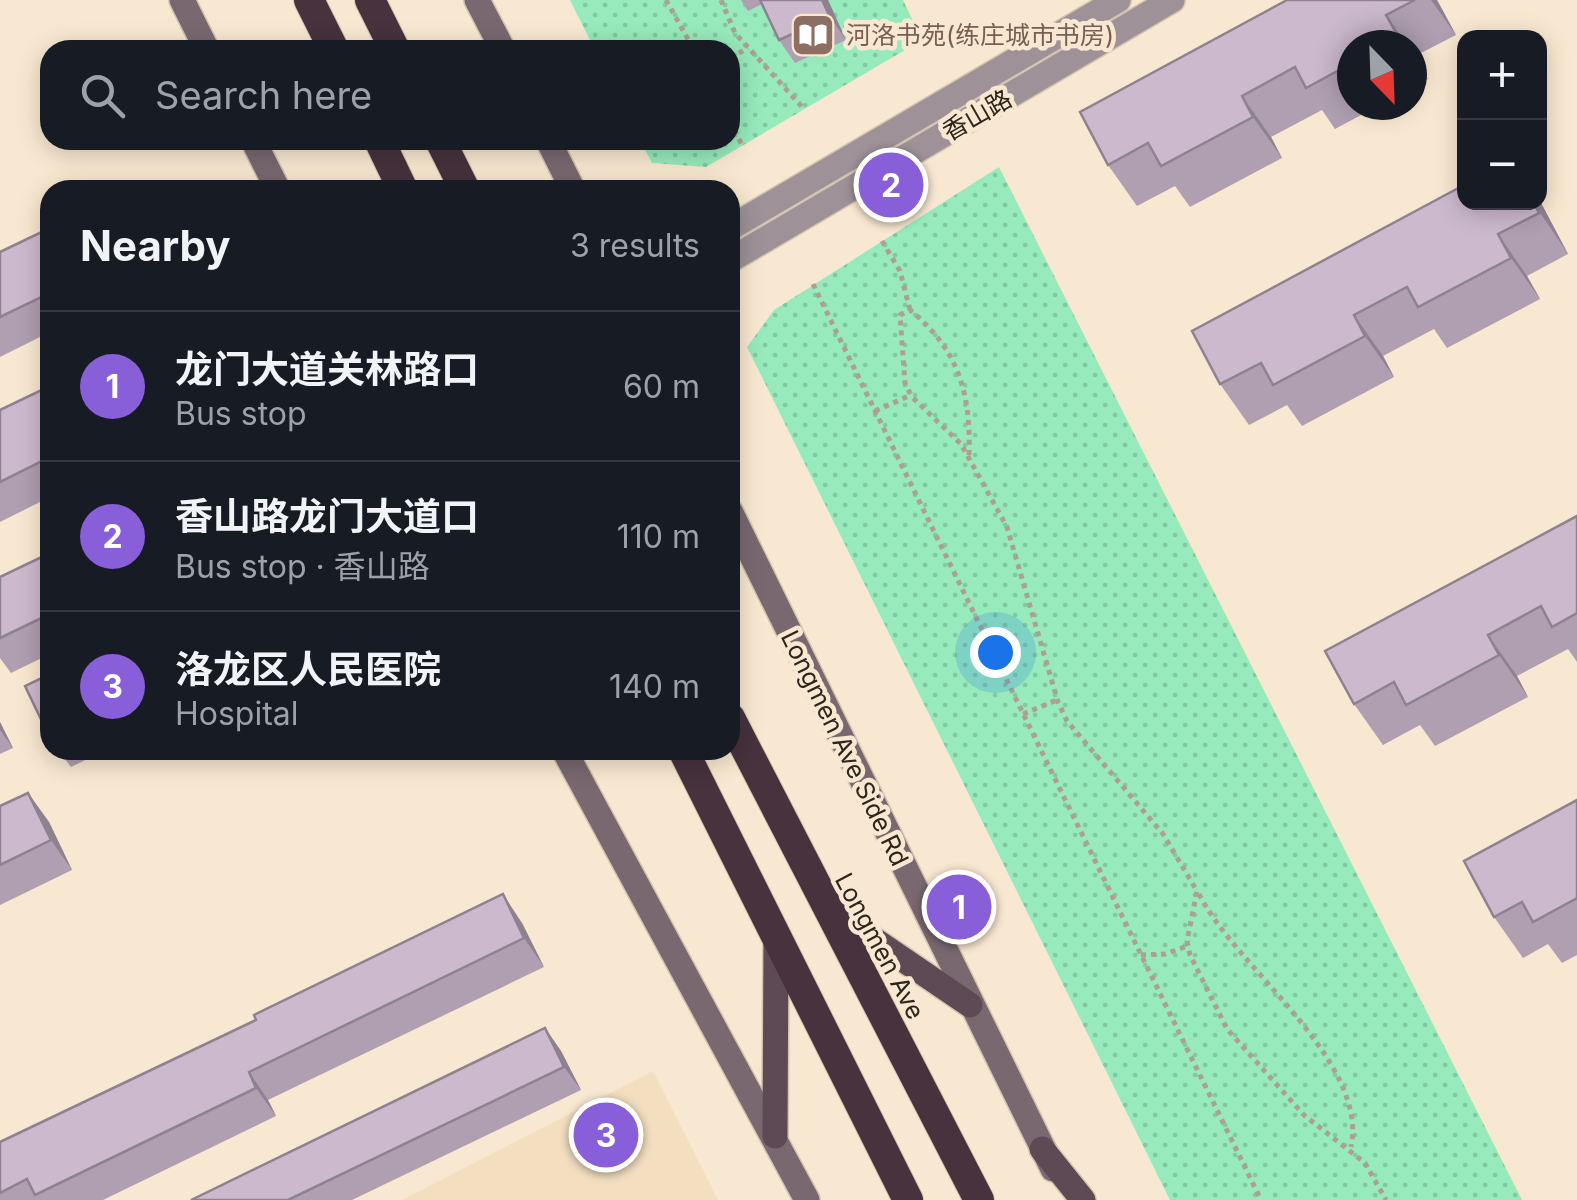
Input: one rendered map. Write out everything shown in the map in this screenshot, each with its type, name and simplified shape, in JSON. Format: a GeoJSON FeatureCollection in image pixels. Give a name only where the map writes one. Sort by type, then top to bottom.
{"type":"FeatureCollection","features":[{"type":"Feature","properties":{"kind":"highway"},"geometry":{"type":"LineString","coordinates":[[309,0],[329,40]]}},
{"type":"Feature","properties":{"kind":"highway"},"geometry":{"type":"LineString","coordinates":[[370,0],[390,40]]}},
{"type":"Feature","properties":{"kind":"highway"},"geometry":{"type":"LineString","coordinates":[[383,150],[399,180]]}},
{"type":"Feature","properties":{"kind":"highway"},"geometry":{"type":"LineString","coordinates":[[445,150],[461,180]]}},
{"type":"Feature","properties":{"kind":"highway","name":"Longmen Ave"},"geometry":{"type":"LineString","coordinates":[[740,738],[979,1200]]}},
{"type":"Feature","properties":{"kind":"highway"},"geometry":{"type":"LineString","coordinates":[[687,760],[908,1200]]}},
{"type":"Feature","properties":{"kind":"main road"},"geometry":{"type":"LineString","coordinates":[[182,0],[202,40]]}},
{"type":"Feature","properties":{"kind":"main road"},"geometry":{"type":"LineString","coordinates":[[478,0],[497,40]]}},
{"type":"Feature","properties":{"kind":"main road"},"geometry":{"type":"LineString","coordinates":[[258,150],[273,180]]}},
{"type":"Feature","properties":{"kind":"main road"},"geometry":{"type":"LineString","coordinates":[[553,150],[568,180]]}},
{"type":"Feature","properties":{"kind":"main road","name":"Longmen Ave Side Rd"},"geometry":{"type":"LineString","coordinates":[[740,531],[1069,1200]]}},
{"type":"Feature","properties":{"kind":"main road"},"geometry":{"type":"LineString","coordinates":[[569,760],[807,1200]]}},
{"type":"Feature","properties":{"kind":"main road"},"geometry":{"type":"LineString","coordinates":[[824,905],[970,1005]]}},
{"type":"Feature","properties":{"kind":"main road"},"geometry":{"type":"LineString","coordinates":[[775,1136],[776,937]]}},
{"type":"Feature","properties":{"kind":"main road"},"geometry":{"type":"LineString","coordinates":[[1042,1149],[1083,1200]]}},
{"type":"Feature","properties":{"kind":"street","name":"香山路"},"geometry":{"type":"LineString","coordinates":[[740,222],[1118,0]]}},
{"type":"Feature","properties":{"kind":"street","name":"香山路"},"geometry":{"type":"LineString","coordinates":[[740,254],[1172,0]]}},
{"type":"Feature","properties":{"kind":"path"},"geometry":{"type":"LineString","coordinates":[[666,0],[688,40]]}},
{"type":"Feature","properties":{"kind":"path"},"geometry":{"type":"LineString","coordinates":[[721,0],[748,48],[804,109]]}},
{"type":"Feature","properties":{"kind":"path"},"geometry":{"type":"LineString","coordinates":[[740,52],[748,48]]}},
{"type":"Feature","properties":{"kind":"path"},"geometry":{"type":"LineString","coordinates":[[740,142],[742,146]]}},
{"type":"Feature","properties":{"kind":"path"},"geometry":{"type":"LineString","coordinates":[[882,241],[900,271],[910,310],[943,339],[955,359],[970,414],[969,455],[980,486],[1007,526],[1057,700],[1088,749],[1163,834],[1211,919],[1313,1040],[1340,1080],[1354,1114],[1351,1148]]}},
{"type":"Feature","properties":{"kind":"path"},"geometry":{"type":"LineString","coordinates":[[813,284],[1261,1200]]}},
{"type":"Feature","properties":{"kind":"path"},"geometry":{"type":"LineString","coordinates":[[910,310],[900,315],[905,383],[910,394],[969,455]]}},
{"type":"Feature","properties":{"kind":"path"},"geometry":{"type":"LineString","coordinates":[[875,411],[910,394]]}},
{"type":"Feature","properties":{"kind":"path"},"geometry":{"type":"LineString","coordinates":[[1023,714],[1057,700]]}},
{"type":"Feature","properties":{"kind":"path"},"geometry":{"type":"LineString","coordinates":[[1198,892],[1188,946],[1227,1029],[1304,1115],[1351,1148],[1365,1163],[1386,1200]]}},
{"type":"Feature","properties":{"kind":"path"},"geometry":{"type":"LineString","coordinates":[[1141,955],[1165,954],[1188,946]]}},
{"type":"Feature","properties":{"kind":"shaded area"},"geometry":{"type":"Polygon","coordinates":[[[653,1071],[718,1200],[402,1200],[653,1071]]]}},
{"type":"Feature","properties":{"kind":"green space"},"geometry":{"type":"Polygon","coordinates":[[[570,0],[903,0],[922,40],[740,147],[740,40],[590,40],[570,0]]]}},
{"type":"Feature","properties":{"kind":"green space"},"geometry":{"type":"Polygon","coordinates":[[[645,150],[735,150],[706,167],[652,163],[645,150]]]}},
{"type":"Feature","properties":{"kind":"green space"},"geometry":{"type":"Polygon","coordinates":[[[999,167],[1522,1200],[1170,1200],[747,347],[774,310],[999,167]]]}},
{"type":"Feature","properties":{"kind":"building"},"geometry":{"type":"Polygon","coordinates":[[[760,0],[822,0],[830,17],[779,40],[760,0]]]}},
{"type":"Feature","properties":{"kind":"building"},"geometry":{"type":"Polygon","coordinates":[[[1287,0],[1415,0],[1386,15],[1394,30],[1337,30],[1337,71],[1306,88],[1295,67],[1242,96],[1253,117],[1161,166],[1148,143],[1108,165],[1080,112],[1287,0]]]}},
{"type":"Feature","properties":{"kind":"building"},"geometry":{"type":"Polygon","coordinates":[[[1457,189],[1457,210],[1539,213],[1498,234],[1511,258],[1418,307],[1407,287],[1354,315],[1365,336],[1273,385],[1261,363],[1220,384],[1192,331],[1457,189]]]}},
{"type":"Feature","properties":{"kind":"building"},"geometry":{"type":"Polygon","coordinates":[[[40,233],[40,298],[0,317],[0,252],[40,233]]]}},
{"type":"Feature","properties":{"kind":"building"},"geometry":{"type":"Polygon","coordinates":[[[40,391],[40,462],[0,482],[0,410],[40,391]]]}},
{"type":"Feature","properties":{"kind":"building"},"geometry":{"type":"Polygon","coordinates":[[[1577,516],[1577,613],[1552,627],[1541,606],[1488,635],[1499,655],[1406,705],[1394,682],[1354,704],[1325,651],[1577,516]]]}},
{"type":"Feature","properties":{"kind":"building"},"geometry":{"type":"Polygon","coordinates":[[[40,558],[40,619],[0,638],[0,577],[40,558]]]}},
{"type":"Feature","properties":{"kind":"building"},"geometry":{"type":"Polygon","coordinates":[[[40,679],[40,717],[25,686],[40,679]]]}},
{"type":"Feature","properties":{"kind":"building"},"geometry":{"type":"Polygon","coordinates":[[[28,793],[51,840],[0,865],[0,806],[28,793]]]}},
{"type":"Feature","properties":{"kind":"building"},"geometry":{"type":"Polygon","coordinates":[[[1577,800],[1577,898],[1533,922],[1522,902],[1494,917],[1464,861],[1577,800]]]}},
{"type":"Feature","properties":{"kind":"building"},"geometry":{"type":"Polygon","coordinates":[[[503,894],[524,938],[249,1072],[256,1088],[35,1195],[27,1179],[0,1193],[0,1142],[256,1020],[254,1015],[503,894]]]}},
{"type":"Feature","properties":{"kind":"building"},"geometry":{"type":"Polygon","coordinates":[[[545,1028],[564,1067],[288,1200],[191,1200],[545,1028]]]}},
{"type":"Feature","properties":{"kind":"place","name":"河洛书苑(练庄城市书房)"},"geometry":{"type":"Point","coordinates":[813,35]}},
{"type":"Feature","properties":{"kind":"place","name":"香山路龙门大道口"},"geometry":{"type":"Point","coordinates":[891,185]}},
{"type":"Feature","properties":{"kind":"place","name":"龙门大道关林路口"},"geometry":{"type":"Point","coordinates":[959,907]}},
{"type":"Feature","properties":{"kind":"place","name":"洛龙区人民医院"},"geometry":{"type":"Point","coordinates":[606,1135]}}]}
